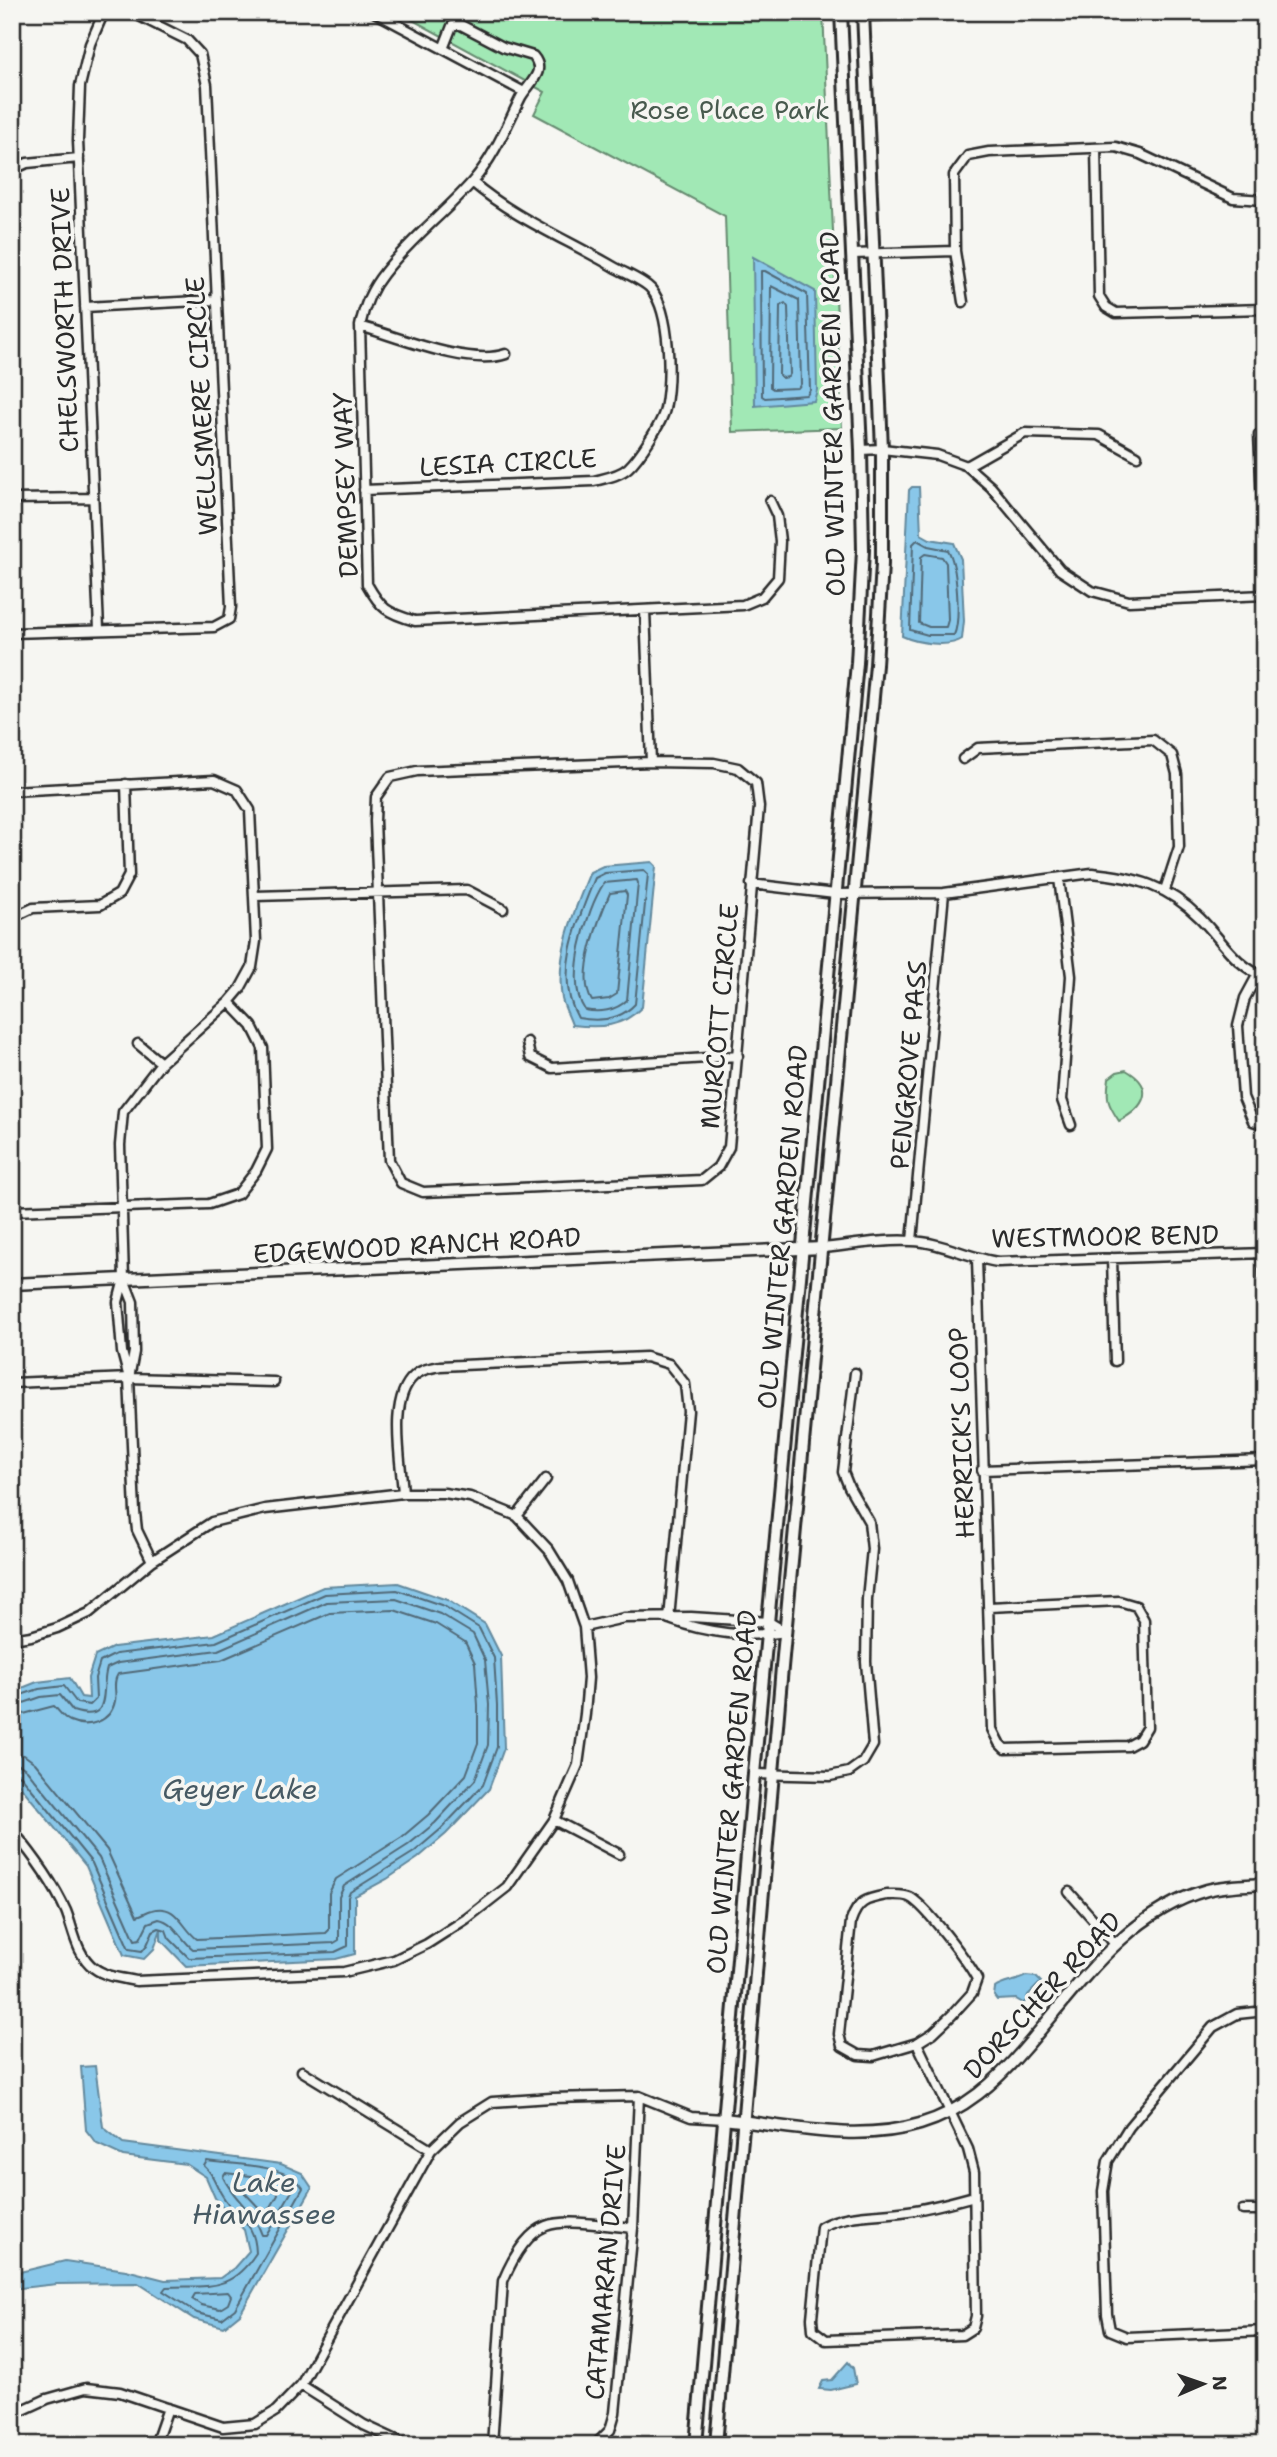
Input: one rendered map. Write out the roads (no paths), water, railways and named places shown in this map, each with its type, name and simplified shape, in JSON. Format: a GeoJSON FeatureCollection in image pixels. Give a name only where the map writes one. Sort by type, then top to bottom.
{"type":"FeatureCollection","features":[{"type":"Feature","properties":{"kind":"main road","name":"OLD WINTER GARDEN ROAD"},"geometry":{"type":"LineString","coordinates":[[696,2445],[754,1774],[857,663],[863,550],[861,450],[841,12]]}},
{"type":"Feature","properties":{"kind":"main road","name":"OLD WINTER GARDEN ROAD"},"geometry":{"type":"LineString","coordinates":[[716,2445],[742,2121],[855,895],[882,564],[881,449],[863,14]]}},
{"type":"Feature","properties":{"kind":"street","name":"CHELSWORTH DRIVE"},"geometry":{"type":"LineString","coordinates":[[99,629],[79,158],[79,86],[90,44],[104,12]]}},
{"type":"Feature","properties":{"kind":"street","name":"WELLSMERE CIRCLE"},"geometry":{"type":"LineString","coordinates":[[12,633],[214,628],[229,619],[231,607],[207,85],[200,54],[187,40],[131,12]]}},
{"type":"Feature","properties":{"kind":"street"},"geometry":{"type":"LineString","coordinates":[[374,12],[524,92]]}},
{"type":"Feature","properties":{"kind":"street"},"geometry":{"type":"LineString","coordinates":[[863,14],[1033,12]]}},
{"type":"Feature","properties":{"kind":"street","name":"DEMPSEY WAY"},"geometry":{"type":"LineString","coordinates":[[443,48],[452,26],[459,24],[508,50],[533,56],[537,59],[539,70],[524,92],[483,168],[384,273],[365,303],[360,326],[367,584],[378,604],[391,614],[415,621],[743,605],[762,597],[778,578],[780,541],[777,516],[770,501]]}},
{"type":"Feature","properties":{"kind":"street"},"geometry":{"type":"LineString","coordinates":[[1096,148],[1099,296],[1106,307],[1116,313],[1265,309]]}},
{"type":"Feature","properties":{"kind":"street"},"geometry":{"type":"LineString","coordinates":[[963,302],[955,251],[954,175],[968,156],[989,152],[1116,148],[1140,154],[1233,198],[1265,200]]}},
{"type":"Feature","properties":{"kind":"street"},"geometry":{"type":"LineString","coordinates":[[12,170],[27,163],[79,158]]}},
{"type":"Feature","properties":{"kind":"street","name":"LESIA CIRCLE"},"geometry":{"type":"LineString","coordinates":[[364,491],[594,481],[613,476],[629,467],[647,443],[664,412],[668,384],[667,352],[662,312],[650,288],[583,249],[521,218],[493,200],[472,181]]}},
{"type":"Feature","properties":{"kind":"street"},"geometry":{"type":"LineString","coordinates":[[852,254],[955,251]]}},
{"type":"Feature","properties":{"kind":"street"},"geometry":{"type":"LineString","coordinates":[[85,307],[217,300]]}},
{"type":"Feature","properties":{"kind":"street"},"geometry":{"type":"LineString","coordinates":[[360,326],[461,356],[494,359],[506,354]]}},
{"type":"Feature","properties":{"kind":"street"},"geometry":{"type":"LineString","coordinates":[[967,466],[1025,433],[1099,435],[1137,456]]}},
{"type":"Feature","properties":{"kind":"street"},"geometry":{"type":"LineString","coordinates":[[1259,435],[1265,562]]}},
{"type":"Feature","properties":{"kind":"street"},"geometry":{"type":"LineString","coordinates":[[861,450],[881,449],[937,455],[967,466],[991,486],[1060,570],[1093,591],[1129,601],[1265,595]]}},
{"type":"Feature","properties":{"kind":"street"},"geometry":{"type":"LineString","coordinates":[[12,499],[93,498]]}},
{"type":"Feature","properties":{"kind":"street"},"geometry":{"type":"LineString","coordinates":[[645,610],[651,762]]}},
{"type":"Feature","properties":{"kind":"street"},"geometry":{"type":"LineString","coordinates":[[963,759],[978,748],[1153,740],[1172,755],[1177,774],[1179,847],[1165,890]]}},
{"type":"Feature","properties":{"kind":"street","name":"MURCOTT CIRCLE"},"geometry":{"type":"LineString","coordinates":[[651,762],[714,763],[738,768],[756,783],[759,807],[729,1147],[718,1167],[702,1180],[423,1192],[401,1183],[389,1160],[377,892],[376,797],[390,777],[417,771],[651,762]]}},
{"type":"Feature","properties":{"kind":"street"},"geometry":{"type":"LineString","coordinates":[[12,791],[214,780],[237,790],[250,810],[256,941],[253,967],[229,1002],[162,1063],[123,1112],[120,1145],[124,1279],[118,1301],[122,1352],[129,1378],[136,1530],[152,1560]]}},
{"type":"Feature","properties":{"kind":"street"},"geometry":{"type":"LineString","coordinates":[[12,918],[33,908],[100,905],[119,894],[129,875],[126,784]]}},
{"type":"Feature","properties":{"kind":"street"},"geometry":{"type":"LineString","coordinates":[[751,884],[855,895],[944,893],[1092,873],[1146,881],[1165,890],[1199,917],[1238,962],[1262,976],[1245,998],[1238,1026],[1243,1097],[1253,1121],[1265,1125]]}},
{"type":"Feature","properties":{"kind":"street"},"geometry":{"type":"LineString","coordinates":[[1059,878],[1071,976],[1062,1100],[1071,1125]]}},
{"type":"Feature","properties":{"kind":"street"},"geometry":{"type":"LineString","coordinates":[[255,896],[467,890],[503,909]]}},
{"type":"Feature","properties":{"kind":"street","name":"PENGROVE PASS"},"geometry":{"type":"LineString","coordinates":[[912,1241],[944,893]]}},
{"type":"Feature","properties":{"kind":"street"},"geometry":{"type":"LineString","coordinates":[[12,1211],[209,1204],[238,1194],[256,1171],[267,1149],[263,1048],[252,1026],[229,1002]]}},
{"type":"Feature","properties":{"kind":"street"},"geometry":{"type":"LineString","coordinates":[[527,1042],[530,1057],[552,1068],[738,1056]]}},
{"type":"Feature","properties":{"kind":"street"},"geometry":{"type":"LineString","coordinates":[[138,1044],[162,1063]]}},
{"type":"Feature","properties":{"kind":"street","name":"WESTMOOR BEND"},"geometry":{"type":"LineString","coordinates":[[823,1248],[912,1241],[943,1246],[976,1259],[998,1262],[1264,1253]]}},
{"type":"Feature","properties":{"kind":"street","name":"EDGEWOOD RANCH ROAD"},"geometry":{"type":"LineString","coordinates":[[12,1284],[823,1248]]}},
{"type":"Feature","properties":{"kind":"street"},"geometry":{"type":"LineString","coordinates":[[1264,1253],[1265,1314]]}},
{"type":"Feature","properties":{"kind":"street"},"geometry":{"type":"LineString","coordinates":[[1112,1258],[1115,1361]]}},
{"type":"Feature","properties":{"kind":"street","name":"HERRICK'S LOOP"},"geometry":{"type":"LineString","coordinates":[[976,1259],[992,1729],[1005,1749],[1128,1746],[1139,1740],[1147,1727],[1144,1620],[1136,1606],[1119,1601],[989,1607]]}},
{"type":"Feature","properties":{"kind":"street"},"geometry":{"type":"LineString","coordinates":[[124,1279],[133,1302],[134,1352],[129,1378]]}},
{"type":"Feature","properties":{"kind":"street"},"geometry":{"type":"LineString","coordinates":[[403,1493],[398,1408],[403,1389],[423,1370],[440,1366],[646,1357],[669,1364],[685,1384],[688,1411],[669,1619]]}},
{"type":"Feature","properties":{"kind":"street"},"geometry":{"type":"LineString","coordinates":[[754,1774],[830,1776],[849,1772],[863,1762],[873,1745],[866,1662],[867,1599],[872,1549],[869,1522],[849,1488],[844,1472],[855,1373]]}},
{"type":"Feature","properties":{"kind":"street"},"geometry":{"type":"LineString","coordinates":[[12,1383],[129,1378],[274,1382]]}},
{"type":"Feature","properties":{"kind":"street"},"geometry":{"type":"LineString","coordinates":[[982,1470],[1265,1460]]}},
{"type":"Feature","properties":{"kind":"street"},"geometry":{"type":"LineString","coordinates":[[517,1516],[546,1479]]}},
{"type":"Feature","properties":{"kind":"street"},"geometry":{"type":"LineString","coordinates":[[12,1639],[57,1628],[89,1613],[152,1560],[212,1522],[265,1508],[403,1493],[444,1493],[470,1497],[517,1516],[549,1550],[568,1581],[584,1626],[587,1678],[586,1714],[578,1765],[554,1820],[507,1888],[427,1944],[394,1960],[344,1972],[136,1980],[112,1977],[95,1969],[80,1951],[65,1910],[34,1856],[12,1830]]}},
{"type":"Feature","properties":{"kind":"street"},"geometry":{"type":"LineString","coordinates":[[584,1626],[624,1618],[691,1617],[769,1622],[786,1632]]}},
{"type":"Feature","properties":{"kind":"street"},"geometry":{"type":"LineString","coordinates":[[669,1619],[695,1629],[768,1635],[786,1632]]}},
{"type":"Feature","properties":{"kind":"street"},"geometry":{"type":"LineString","coordinates":[[554,1820],[619,1854]]}},
{"type":"Feature","properties":{"kind":"street","name":"DORSCHER ROAD"},"geometry":{"type":"LineString","coordinates":[[724,2119],[807,2129],[869,2132],[906,2128],[950,2112],[971,2100],[999,2078],[1115,1944],[1146,1917],[1187,1896],[1226,1886],[1265,1884]]}},
{"type":"Feature","properties":{"kind":"street"},"geometry":{"type":"LineString","coordinates":[[1069,1892],[1115,1944]]}},
{"type":"Feature","properties":{"kind":"street"},"geometry":{"type":"LineString","coordinates":[[887,1895],[909,1896],[969,1963],[977,1979],[972,1993],[933,2033],[917,2043],[873,2056],[858,2055],[842,2046],[839,2034],[851,1921],[855,1909],[867,1899],[887,1895]]}},
{"type":"Feature","properties":{"kind":"street"},"geometry":{"type":"LineString","coordinates":[[1265,2011],[1237,2014],[1213,2027],[1129,2127],[1108,2161],[1103,2191],[1107,2314],[1110,2330],[1127,2337],[1265,2331]]}},
{"type":"Feature","properties":{"kind":"street"},"geometry":{"type":"LineString","coordinates":[[917,2043],[968,2148],[974,2172],[976,2316],[973,2328],[962,2335],[826,2340],[813,2330],[821,2227],[837,2218],[934,2207],[974,2196]]}},
{"type":"Feature","properties":{"kind":"street"},"geometry":{"type":"LineString","coordinates":[[303,2071],[431,2150]]}},
{"type":"Feature","properties":{"kind":"street"},"geometry":{"type":"LineString","coordinates":[[12,2415],[47,2399],[86,2388],[120,2392],[223,2427],[255,2424],[276,2411],[301,2385],[431,2150],[460,2122],[492,2102],[639,2096],[691,2117],[724,2119]]}},
{"type":"Feature","properties":{"kind":"street","name":"CATAMARAN DRIVE"},"geometry":{"type":"LineString","coordinates":[[595,2445],[610,2430],[615,2413],[633,2228],[639,2096]]}},
{"type":"Feature","properties":{"kind":"street"},"geometry":{"type":"LineString","coordinates":[[1242,2210],[1265,2210]]}},
{"type":"Feature","properties":{"kind":"street"},"geometry":{"type":"LineString","coordinates":[[492,2445],[503,2281],[512,2260],[524,2243],[545,2226],[575,2222],[633,2228]]}},
{"type":"Feature","properties":{"kind":"street"},"geometry":{"type":"LineString","coordinates":[[301,2385],[364,2425],[407,2445]]}},
{"type":"Feature","properties":{"kind":"street"},"geometry":{"type":"LineString","coordinates":[[155,2445],[168,2408]]}},
{"type":"Feature","properties":{"kind":"water"},"geometry":{"type":"Polygon","coordinates":[[[753,257],[815,291],[817,390],[814,401],[755,406],[753,257]]]}},
{"type":"Feature","properties":{"kind":"water"},"geometry":{"type":"Polygon","coordinates":[[[919,487],[921,534],[930,539],[954,543],[961,559],[964,621],[962,639],[956,642],[932,644],[902,636],[909,490],[919,487]]]}},
{"type":"Feature","properties":{"kind":"water"},"geometry":{"type":"Polygon","coordinates":[[[652,862],[656,866],[642,1007],[618,1023],[572,1025],[562,999],[561,966],[567,934],[590,872],[603,866],[652,862]]]}},
{"type":"Feature","properties":{"kind":"water","name":"Geyer Lake"},"geometry":{"type":"Polygon","coordinates":[[[398,1583],[447,1600],[485,1624],[501,1656],[504,1748],[489,1789],[446,1834],[418,1858],[355,1896],[355,1954],[336,1959],[186,1966],[161,1940],[161,1929],[154,1949],[144,1959],[124,1955],[86,1866],[12,1776],[12,1692],[37,1682],[70,1678],[81,1697],[89,1698],[88,1678],[95,1656],[114,1647],[214,1635],[323,1587],[398,1583]]]}},
{"type":"Feature","properties":{"kind":"water"},"geometry":{"type":"Polygon","coordinates":[[[1026,1976],[1036,1977],[1041,1982],[1023,2003],[1016,1999],[997,2000],[994,1996],[995,1988],[1026,1976]]]}},
{"type":"Feature","properties":{"kind":"water","name":"Lake Hiawassee"},"geometry":{"type":"Polygon","coordinates":[[[95,2066],[103,2127],[123,2143],[281,2164],[302,2173],[312,2188],[240,2314],[224,2327],[194,2319],[138,2283],[57,2284],[12,2289],[12,2271],[16,2273],[65,2261],[126,2270],[165,2280],[220,2278],[234,2268],[249,2251],[244,2230],[215,2198],[206,2177],[186,2164],[123,2156],[97,2144],[86,2130],[81,2067],[95,2066]]]}},
{"type":"Feature","properties":{"kind":"water"},"geometry":{"type":"Polygon","coordinates":[[[848,2362],[853,2368],[856,2384],[831,2390],[819,2389],[823,2381],[832,2380],[848,2362]]]}},
{"type":"Feature","properties":{"kind":"park label","name":"Rose Place Park"},"geometry":{"type":"Point","coordinates":[730,109]}}]}
